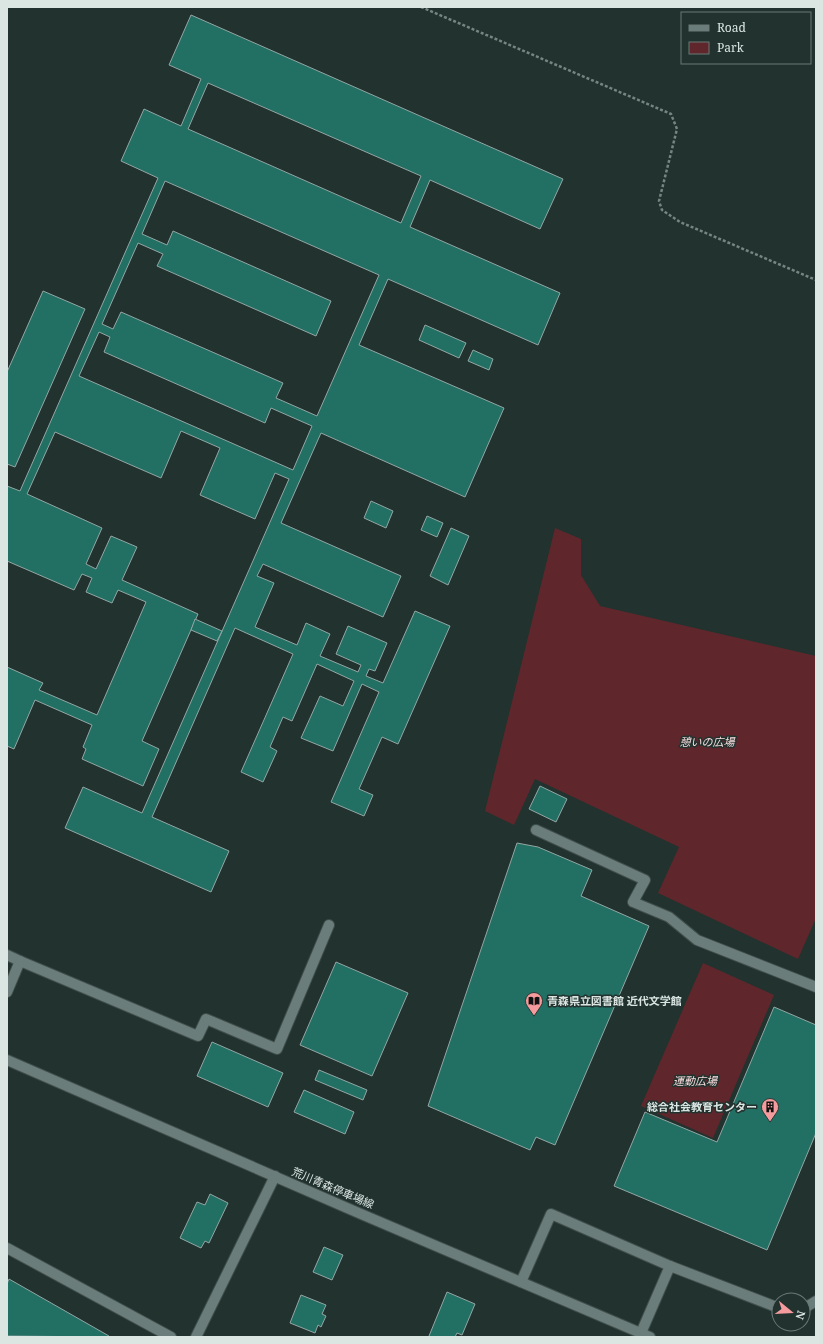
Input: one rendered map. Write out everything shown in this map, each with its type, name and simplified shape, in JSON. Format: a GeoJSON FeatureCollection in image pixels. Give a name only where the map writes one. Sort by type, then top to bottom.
{"type":"FeatureCollection","features":[{"type":"Feature","properties":{"kind":"main road"},"geometry":{"type":"LineString","coordinates":[[536,830],[645,880],[633,902],[669,917],[697,940],[816,987]]}},
{"type":"Feature","properties":{"kind":"main road"},"geometry":{"type":"LineString","coordinates":[[7,955],[198,1036],[206,1019],[277,1049],[329,925]]}},
{"type":"Feature","properties":{"kind":"main road"},"geometry":{"type":"LineString","coordinates":[[7,992],[20,961]]}},
{"type":"Feature","properties":{"kind":"main road","name":"荒川青森停車場線"},"geometry":{"type":"LineString","coordinates":[[7,1060],[646,1335]]}},
{"type":"Feature","properties":{"kind":"main road"},"geometry":{"type":"LineString","coordinates":[[196,1337],[275,1176]]}},
{"type":"Feature","properties":{"kind":"main road"},"geometry":{"type":"LineString","coordinates":[[521,1282],[551,1214],[670,1266],[771,1305]]}},
{"type":"Feature","properties":{"kind":"main road"},"geometry":{"type":"LineString","coordinates":[[7,1248],[171,1337]]}},
{"type":"Feature","properties":{"kind":"main road"},"geometry":{"type":"LineString","coordinates":[[646,1335],[670,1266]]}},
{"type":"Feature","properties":{"kind":"path"},"geometry":{"type":"LineString","coordinates":[[421,7],[671,114],[677,129],[659,201],[662,210],[680,222],[816,280]]}},
{"type":"Feature","properties":{"kind":"green space","name":"憩いの広場"},"geometry":{"type":"Polygon","coordinates":[[[555,528],[581,539],[581,575],[600,606],[816,656],[816,918],[798,959],[658,893],[679,847],[535,779],[514,825],[485,811],[555,528]]]}},
{"type":"Feature","properties":{"kind":"green space","name":"運動広場"},"geometry":{"type":"Polygon","coordinates":[[[703,963],[774,995],[713,1138],[641,1106],[703,963]]]}},
{"type":"Feature","properties":{"kind":"building"},"geometry":{"type":"Polygon","coordinates":[[[191,15],[563,179],[540,229],[430,180],[410,227],[560,293],[538,345],[388,279],[359,345],[504,408],[465,497],[321,433],[281,523],[401,576],[383,617],[263,564],[257,576],[274,583],[255,627],[297,645],[306,623],[330,634],[320,656],[358,672],[361,665],[336,654],[348,626],[387,643],[375,671],[369,669],[366,676],[383,683],[415,611],[450,626],[398,744],[382,737],[359,789],[373,795],[364,816],[331,802],[379,692],[362,684],[333,751],[301,738],[320,696],[343,706],[354,681],[317,664],[292,721],[283,717],[270,747],[277,751],[263,782],[241,772],[293,654],[235,628],[152,817],[229,851],[211,892],[65,828],[83,787],[142,813],[289,479],[275,473],[255,519],[200,495],[220,448],[181,431],[161,478],[55,432],[27,494],[102,528],[86,564],[96,569],[111,536],[137,547],[122,580],[198,614],[142,741],[159,749],[143,786],[82,759],[86,749],[83,747],[92,725],[35,700],[14,749],[7,746],[7,667],[43,683],[39,690],[97,715],[146,602],[118,590],[112,603],[86,592],[92,578],[82,574],[74,590],[7,561],[7,486],[20,491],[158,178],[121,161],[144,109],[181,126],[201,79],[169,65],[191,15]],[[208,83],[188,129],[401,223],[421,176],[208,83]],[[165,181],[142,234],[167,245],[173,231],[331,301],[316,336],[157,266],[163,254],[138,243],[102,324],[113,329],[121,312],[283,383],[276,398],[317,416],[379,275],[165,181]],[[99,332],[79,376],[293,470],[312,426],[271,408],[265,423],[104,352],[110,337],[99,332]]]}},
{"type":"Feature","properties":{"kind":"building"},"geometry":{"type":"Polygon","coordinates":[[[43,291],[85,309],[15,467],[7,464],[7,372],[43,291]]]}},
{"type":"Feature","properties":{"kind":"building"},"geometry":{"type":"Polygon","coordinates":[[[425,325],[466,343],[459,358],[419,340],[425,325]]]}},
{"type":"Feature","properties":{"kind":"building"},"geometry":{"type":"Polygon","coordinates":[[[473,350],[493,359],[489,370],[468,361],[473,350]]]}},
{"type":"Feature","properties":{"kind":"building"},"geometry":{"type":"Polygon","coordinates":[[[371,501],[393,511],[386,528],[364,518],[371,501]]]}},
{"type":"Feature","properties":{"kind":"building"},"geometry":{"type":"Polygon","coordinates":[[[427,516],[443,523],[437,537],[421,530],[427,516]]]}},
{"type":"Feature","properties":{"kind":"building"},"geometry":{"type":"Polygon","coordinates":[[[451,528],[469,536],[448,585],[430,576],[451,528]]]}},
{"type":"Feature","properties":{"kind":"building"},"geometry":{"type":"Polygon","coordinates":[[[195,619],[222,631],[217,641],[191,630],[195,619]]]}},
{"type":"Feature","properties":{"kind":"building"},"geometry":{"type":"Polygon","coordinates":[[[540,786],[567,799],[556,822],[529,809],[540,786]]]}},
{"type":"Feature","properties":{"kind":"building","name":"青森県立図書館 近代文学館"},"geometry":{"type":"Polygon","coordinates":[[[517,843],[538,847],[592,870],[581,896],[649,926],[555,1145],[536,1137],[530,1150],[428,1106],[517,843]]]}},
{"type":"Feature","properties":{"kind":"building"},"geometry":{"type":"Polygon","coordinates":[[[336,962],[408,993],[372,1076],[300,1045],[336,962]]]}},
{"type":"Feature","properties":{"kind":"building","name":"総合社会教育センター"},"geometry":{"type":"Polygon","coordinates":[[[774,1007],[816,1025],[816,1133],[767,1250],[614,1186],[645,1112],[717,1142],[774,1007]]]}},
{"type":"Feature","properties":{"kind":"building"},"geometry":{"type":"Polygon","coordinates":[[[212,1042],[283,1073],[268,1107],[197,1076],[212,1042]]]}},
{"type":"Feature","properties":{"kind":"building"},"geometry":{"type":"Polygon","coordinates":[[[319,1070],[367,1090],[363,1100],[315,1080],[319,1070]]]}},
{"type":"Feature","properties":{"kind":"building"},"geometry":{"type":"Polygon","coordinates":[[[304,1090],[354,1112],[345,1134],[294,1112],[304,1090]]]}},
{"type":"Feature","properties":{"kind":"building"},"geometry":{"type":"Polygon","coordinates":[[[210,1194],[228,1203],[209,1243],[205,1241],[201,1248],[180,1238],[197,1202],[205,1205],[210,1194]]]}},
{"type":"Feature","properties":{"kind":"building"},"geometry":{"type":"Polygon","coordinates":[[[324,1247],[343,1255],[332,1280],[313,1272],[324,1247]]]}},
{"type":"Feature","properties":{"kind":"building"},"geometry":{"type":"Polygon","coordinates":[[[9,1279],[109,1337],[7,1336],[7,1284],[9,1279]]]}},
{"type":"Feature","properties":{"kind":"building"},"geometry":{"type":"Polygon","coordinates":[[[447,1292],[475,1304],[462,1335],[457,1333],[455,1337],[431,1337],[429,1336],[447,1292]]]}},
{"type":"Feature","properties":{"kind":"building"},"geometry":{"type":"Polygon","coordinates":[[[301,1295],[326,1305],[322,1314],[326,1316],[321,1327],[318,1325],[315,1333],[290,1323],[301,1295]]]}},
{"type":"Feature","properties":{"kind":"place","name":"青森県立図書館 近代文学館"},"geometry":{"type":"Point","coordinates":[534,1016]}},
{"type":"Feature","properties":{"kind":"place","name":"総合社会教育センター"},"geometry":{"type":"Point","coordinates":[770,1122]}}]}
